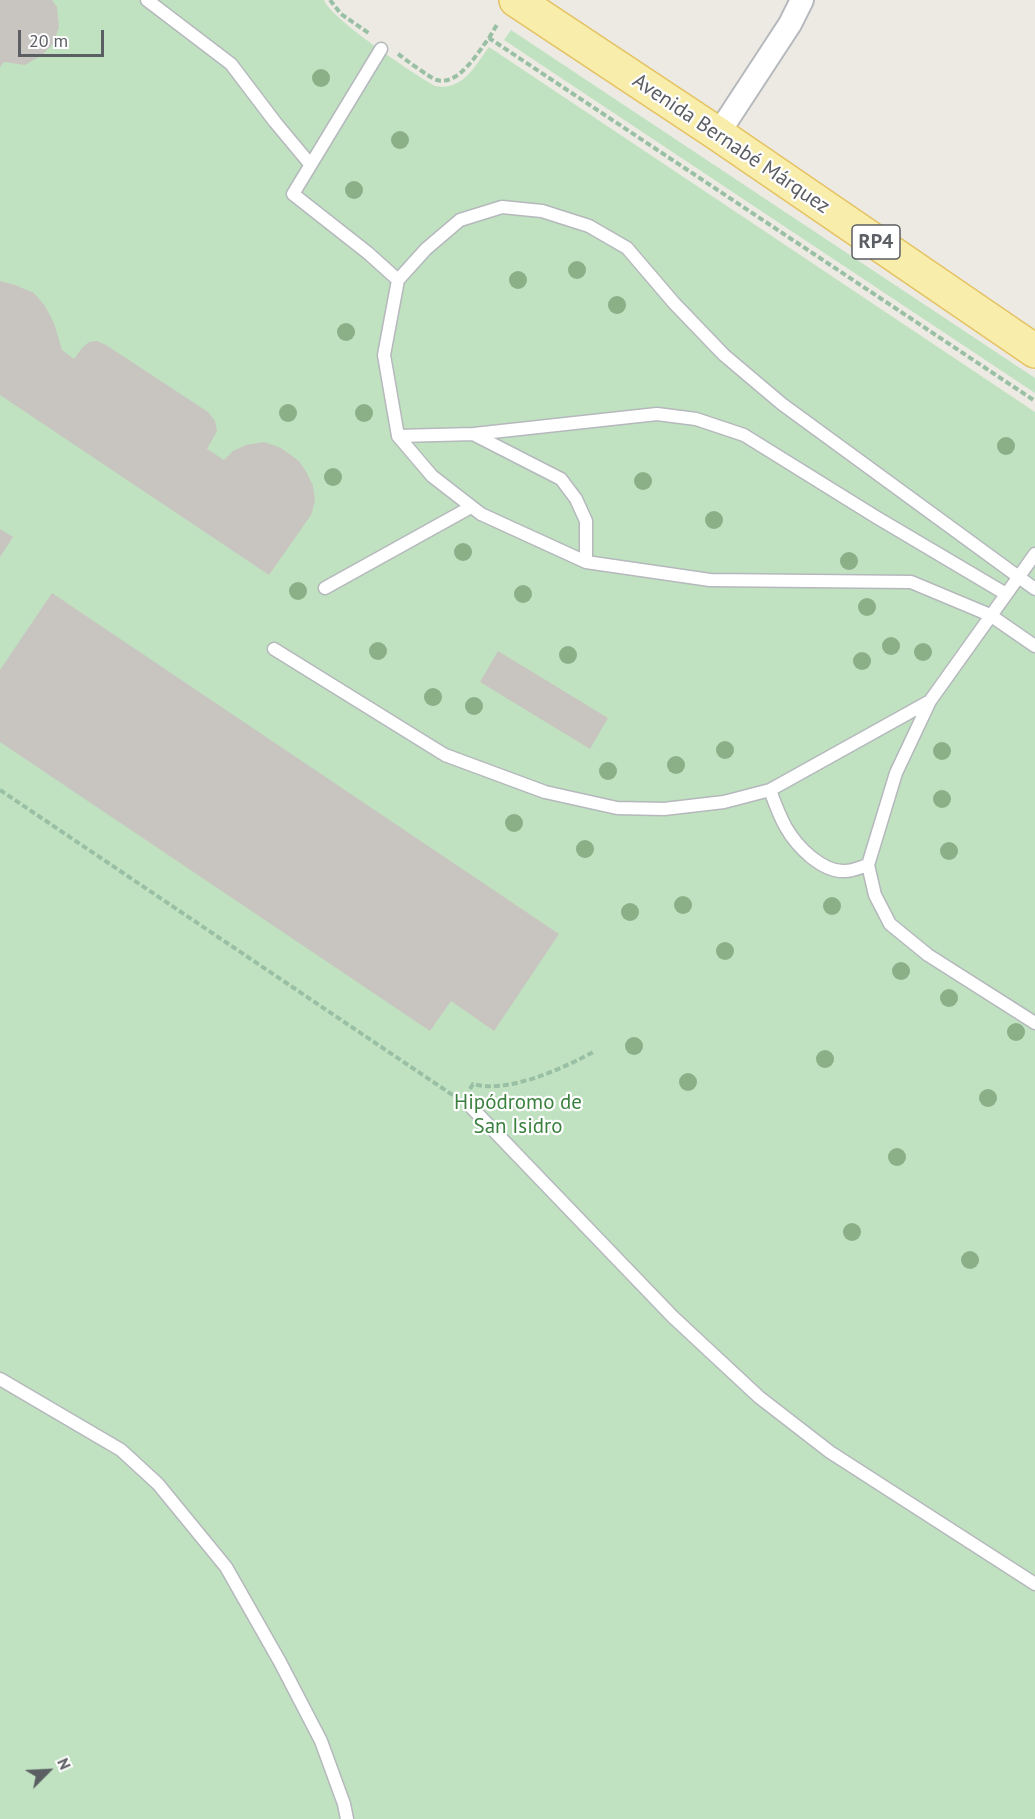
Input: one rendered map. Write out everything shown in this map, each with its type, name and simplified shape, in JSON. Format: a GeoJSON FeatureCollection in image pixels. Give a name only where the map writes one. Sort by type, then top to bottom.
{"type":"FeatureCollection","features":[{"type":"Feature","properties":{"kind":"main road","name":"Avenida Bernabé Márquez"},"geometry":{"type":"LineString","coordinates":[[516,0],[718,134],[1035,351]]}},
{"type":"Feature","properties":{"kind":"street"},"geometry":{"type":"LineString","coordinates":[[718,134],[790,24],[802,0]]}},
{"type":"Feature","properties":{"kind":"lane"},"geometry":{"type":"LineString","coordinates":[[147,0],[231,64],[274,122],[310,164]]}},
{"type":"Feature","properties":{"kind":"lane"},"geometry":{"type":"LineString","coordinates":[[383,46],[293,194],[368,253],[398,280]]}},
{"type":"Feature","properties":{"kind":"lane"},"geometry":{"type":"LineString","coordinates":[[1035,589],[782,404],[724,355],[674,303],[627,248],[589,226],[542,211],[502,207],[460,220],[426,249],[398,280],[384,355],[398,436],[432,476],[481,514],[586,562],[710,580],[911,582],[990,615],[1035,646]]}},
{"type":"Feature","properties":{"kind":"lane"},"geometry":{"type":"LineString","coordinates":[[398,436],[474,434],[657,414],[696,419],[744,435],[1006,594]]}},
{"type":"Feature","properties":{"kind":"lane"},"geometry":{"type":"LineString","coordinates":[[474,434],[561,479],[576,499],[586,521],[586,562]]}},
{"type":"Feature","properties":{"kind":"lane"},"geometry":{"type":"LineString","coordinates":[[325,588],[471,507]]}},
{"type":"Feature","properties":{"kind":"lane"},"geometry":{"type":"LineString","coordinates":[[1035,554],[930,701],[896,773],[868,865],[875,895],[890,924],[928,955],[1035,1023]]}},
{"type":"Feature","properties":{"kind":"lane"},"geometry":{"type":"LineString","coordinates":[[274,649],[445,755],[545,792],[617,808],[664,809],[724,802],[770,790],[930,701]]}},
{"type":"Feature","properties":{"kind":"lane"},"geometry":{"type":"LineString","coordinates":[[770,790],[779,816],[791,838],[824,867],[845,871],[868,865]]}},
{"type":"Feature","properties":{"kind":"lane"},"geometry":{"type":"LineString","coordinates":[[471,1108],[673,1317],[759,1397],[830,1452],[1035,1584]]}},
{"type":"Feature","properties":{"kind":"lane"},"geometry":{"type":"LineString","coordinates":[[0,1379],[121,1449],[158,1484],[226,1567],[280,1662],[321,1741],[344,1804],[347,1819]]}},
{"type":"Feature","properties":{"kind":"path"},"geometry":{"type":"LineString","coordinates":[[330,0],[341,14],[383,46],[437,80],[448,80],[466,69],[489,38],[1035,401]]}},
{"type":"Feature","properties":{"kind":"path"},"geometry":{"type":"LineString","coordinates":[[0,790],[471,1108]]}},
{"type":"Feature","properties":{"kind":"path"},"geometry":{"type":"LineString","coordinates":[[460,1101],[473,1084],[484,1087],[539,1076],[566,1067],[594,1051]]}},
{"type":"Feature","properties":{"kind":"green space","name":"Hipódromo de San Isidro"},"geometry":{"type":"Polygon","coordinates":[[[0,0],[324,0],[341,20],[392,59],[435,86],[445,87],[467,76],[489,47],[1035,412],[1035,1819],[0,1819],[0,0]]]}},
{"type":"Feature","properties":{"kind":"green space"},"geometry":{"type":"Polygon","coordinates":[[[511,30],[1035,378],[1035,393],[504,40],[511,30]]]}},
{"type":"Feature","properties":{"kind":"building"},"geometry":{"type":"Polygon","coordinates":[[[0,0],[52,0],[57,7],[59,27],[53,44],[42,55],[25,65],[4,62],[0,67],[0,0]]]}},
{"type":"Feature","properties":{"kind":"building"},"geometry":{"type":"Polygon","coordinates":[[[0,281],[34,293],[45,306],[54,323],[62,350],[74,359],[89,342],[97,341],[208,412],[215,421],[217,431],[207,449],[224,460],[233,451],[246,445],[264,442],[281,448],[299,461],[313,486],[315,501],[311,515],[269,575],[0,395],[0,281]]]}},
{"type":"Feature","properties":{"kind":"building"},"geometry":{"type":"Polygon","coordinates":[[[0,529],[13,537],[0,557],[0,529]]]}},
{"type":"Feature","properties":{"kind":"building"},"geometry":{"type":"Polygon","coordinates":[[[52,593],[559,934],[494,1031],[451,1001],[430,1031],[0,742],[0,670],[52,593]]]}},
{"type":"Feature","properties":{"kind":"building"},"geometry":{"type":"Polygon","coordinates":[[[498,651],[608,718],[590,749],[480,682],[498,651]]]}}]}
